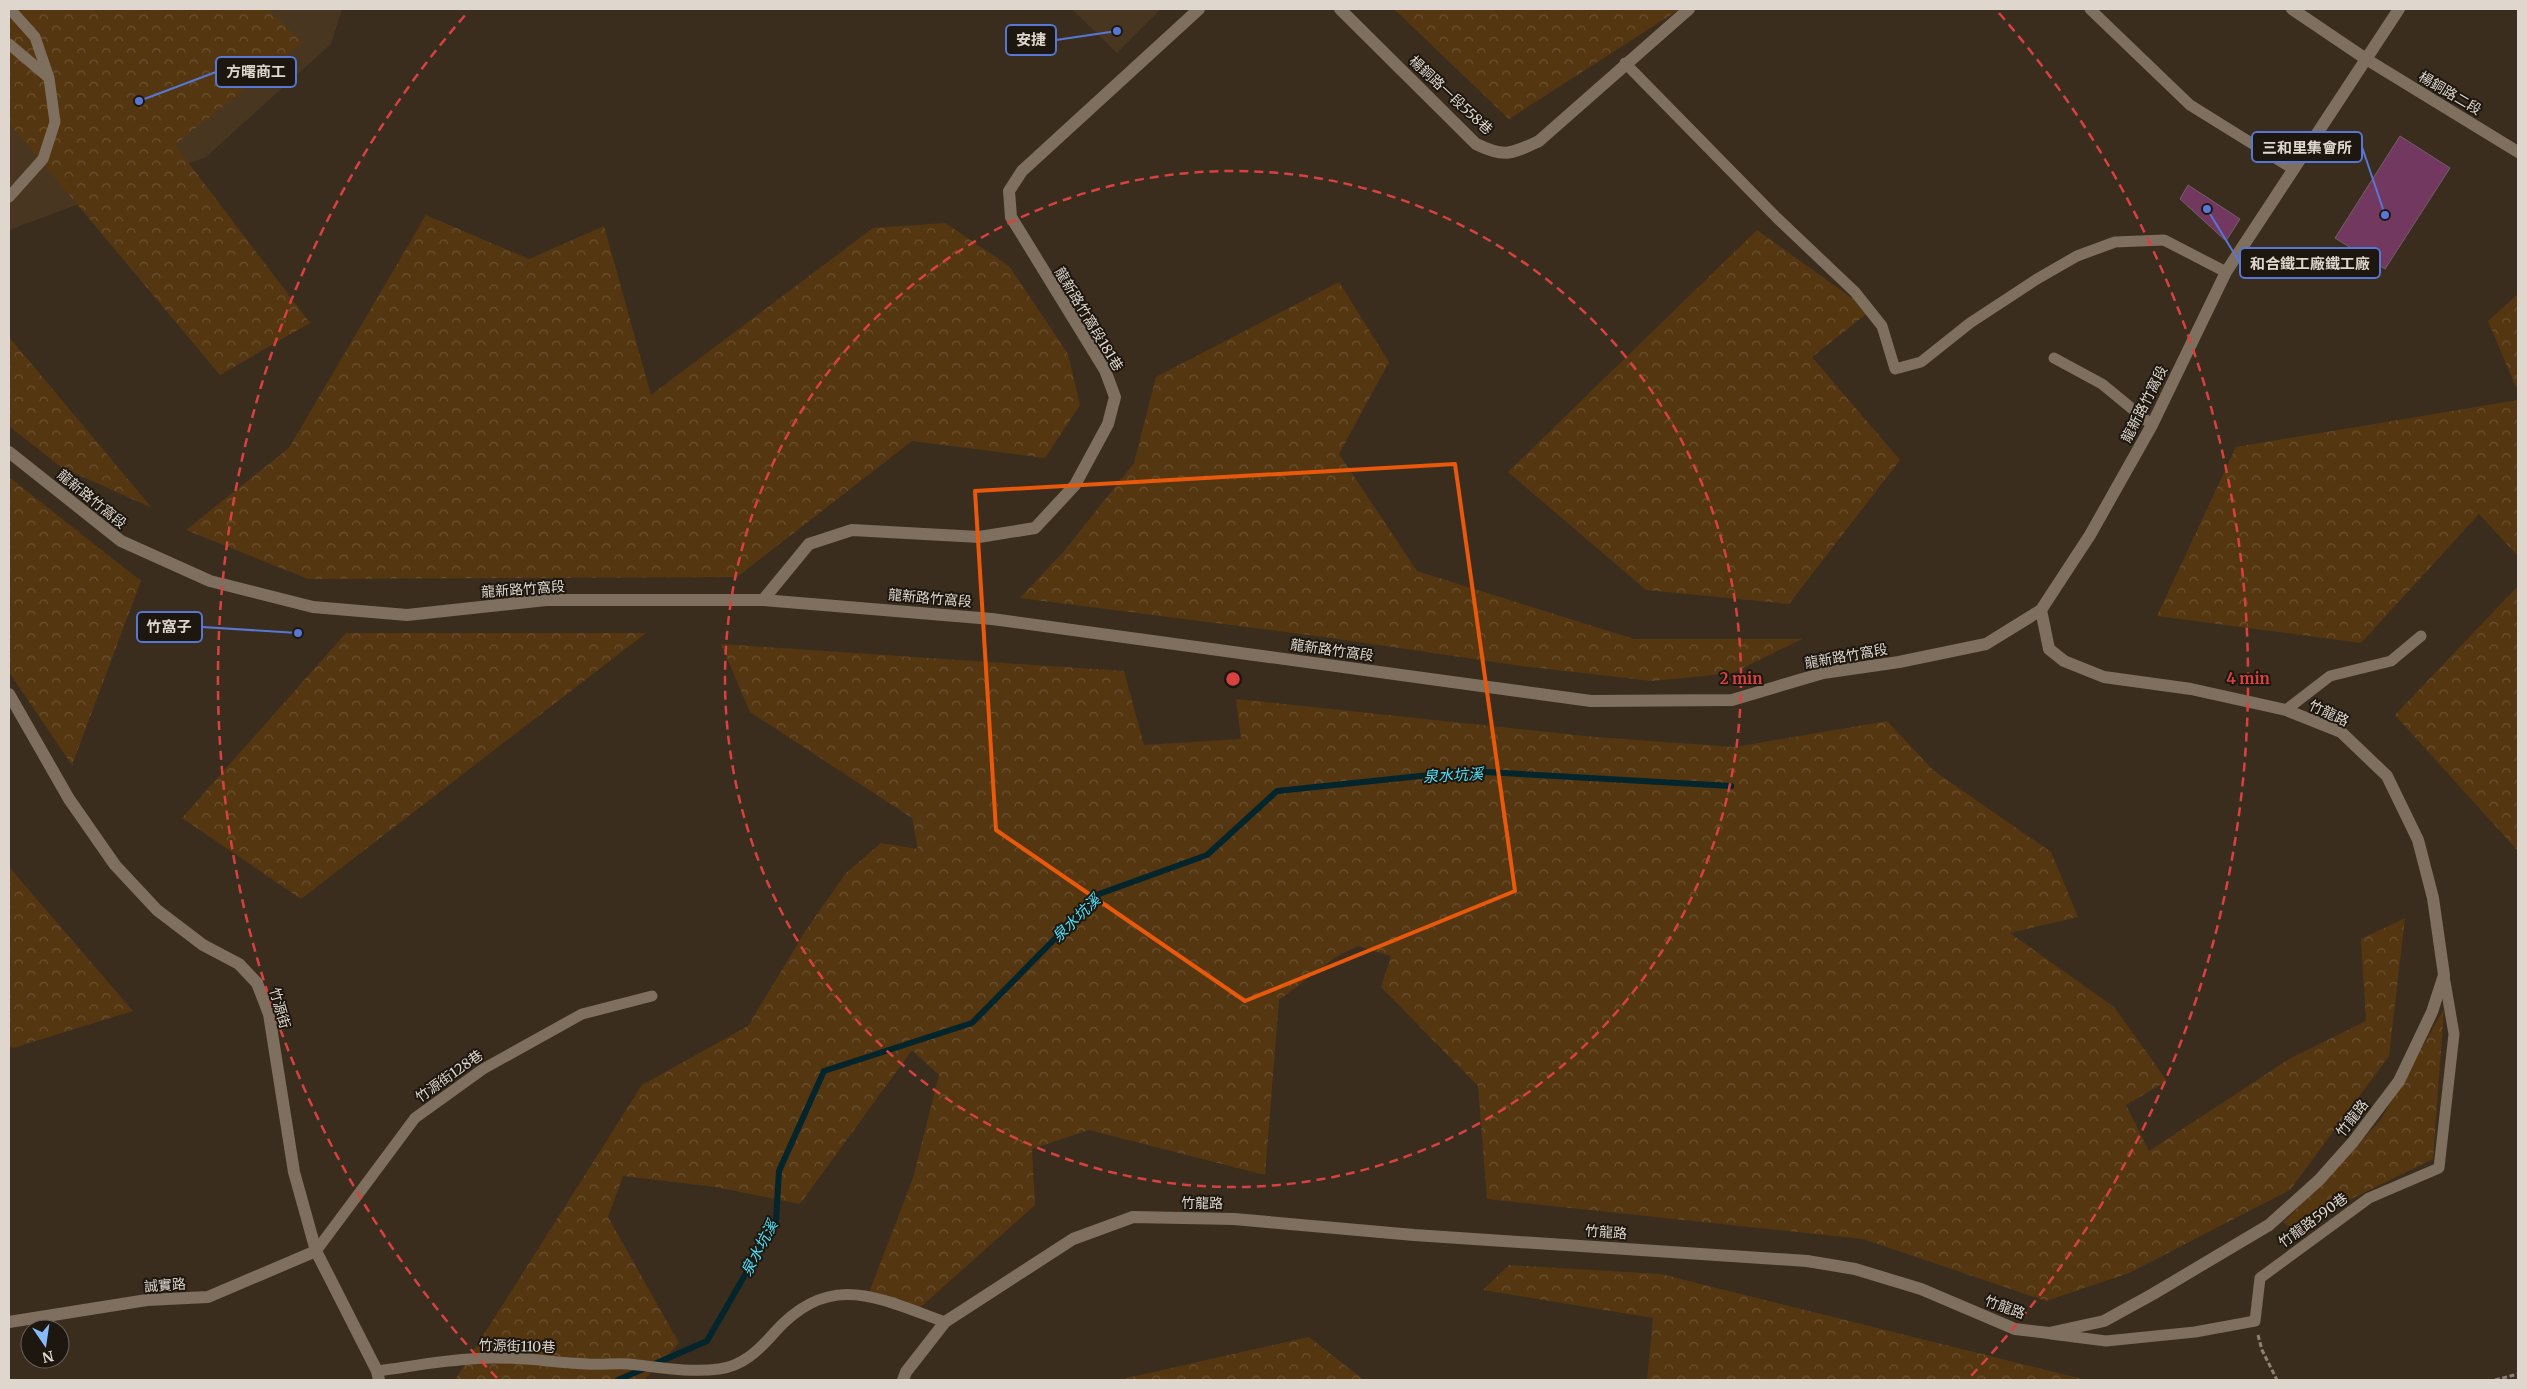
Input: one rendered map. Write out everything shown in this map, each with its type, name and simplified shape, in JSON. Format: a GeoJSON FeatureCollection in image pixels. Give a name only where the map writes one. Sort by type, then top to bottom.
{"type":"FeatureCollection","features":[{"type":"Feature","properties":{"kind":"street","name":"龍新路竹窩段181巷"},"geometry":{"type":"LineString","coordinates":[[763,600],[809,544],[852,530],[979,537],[1035,528],[1075,485],[1108,424],[1115,397],[1105,370],[1011,217],[1009,191],[1022,171],[1199,9]]}},
{"type":"Feature","properties":{"kind":"street","name":"楊銅路一段558巷"},"geometry":{"type":"LineString","coordinates":[[1340,9],[1476,144],[1496,154],[1512,154],[1540,141],[1689,9]]}},
{"type":"Feature","properties":{"kind":"street","name":"楊銅路二段"},"geometry":{"type":"LineString","coordinates":[[2292,9],[2366,59],[2518,152]]}},
{"type":"Feature","properties":{"kind":"street","name":"龍新路竹窩段"},"geometry":{"type":"LineString","coordinates":[[9,452],[121,542],[210,580],[312,607],[407,615],[546,600],[763,600],[992,618],[1591,701],[1732,700],[1823,673],[1899,662],[1986,644],[2041,610],[2090,535],[2152,425],[2226,272],[2399,9]]}},
{"type":"Feature","properties":{"kind":"street","name":"竹龍路"},"geometry":{"type":"LineString","coordinates":[[903,1380],[906,1372],[946,1322],[1073,1239],[1133,1218],[1234,1219],[1414,1235],[1807,1261],[1855,1269],[1921,1289],[2015,1329],[2049,1333],[2104,1321],[2269,1225],[2319,1180],[2353,1142],[2399,1081],[2432,1012],[2444,975],[2433,898],[2418,840],[2386,776],[2341,732],[2286,710],[2191,689],[2104,677],[2064,661],[2049,649],[2041,610]]}},
{"type":"Feature","properties":{"kind":"street","name":"竹源街"},"geometry":{"type":"LineString","coordinates":[[9,694],[69,799],[115,865],[157,910],[203,945],[239,964],[257,983],[269,1014],[294,1172],[316,1251],[378,1376]]}},
{"type":"Feature","properties":{"kind":"street","name":"誠實路"},"geometry":{"type":"LineString","coordinates":[[9,1322],[147,1300],[208,1297],[316,1251]]}},
{"type":"Feature","properties":{"kind":"lane"},"geometry":{"type":"LineString","coordinates":[[9,197],[42,159],[56,122],[49,78],[35,37],[10,9]]}},
{"type":"Feature","properties":{"kind":"lane"},"geometry":{"type":"LineString","coordinates":[[2090,9],[2190,105],[2293,170]]}},
{"type":"Feature","properties":{"kind":"lane"},"geometry":{"type":"LineString","coordinates":[[9,44],[49,78]]}},
{"type":"Feature","properties":{"kind":"lane"},"geometry":{"type":"LineString","coordinates":[[1626,63],[1777,218],[1855,292],[1882,326],[1895,369],[1922,362],[1970,323],[2037,279],[2077,256],[2115,242],[2164,240],[2226,272]]}},
{"type":"Feature","properties":{"kind":"lane"},"geometry":{"type":"LineString","coordinates":[[2054,358],[2102,384],[2152,425]]}},
{"type":"Feature","properties":{"kind":"lane"},"geometry":{"type":"LineString","coordinates":[[2286,710],[2330,676],[2391,661],[2421,636]]}},
{"type":"Feature","properties":{"kind":"lane","name":"竹龍路590巷"},"geometry":{"type":"LineString","coordinates":[[2255,1321],[2260,1278],[2369,1198],[2438,1168],[2454,1034],[2444,975]]}},
{"type":"Feature","properties":{"kind":"lane","name":"竹源街128巷"},"geometry":{"type":"LineString","coordinates":[[316,1251],[415,1118],[483,1069],[582,1014],[652,996]]}},
{"type":"Feature","properties":{"kind":"lane","name":"竹源街110巷"},"geometry":{"type":"LineString","coordinates":[[378,1376],[492,1358],[589,1365],[627,1364],[670,1371],[719,1369],[737,1364],[758,1350],[801,1306],[834,1296],[854,1294],[877,1297],[946,1322]]}},
{"type":"Feature","properties":{"kind":"lane"},"geometry":{"type":"LineString","coordinates":[[2049,1333],[2106,1341],[2195,1332],[2255,1321]]}},
{"type":"Feature","properties":{"kind":"path"},"geometry":{"type":"LineString","coordinates":[[2255,1321],[2262,1350],[2277,1380]]}},
{"type":"Feature","properties":{"kind":"path"},"geometry":{"type":"LineString","coordinates":[[2495,1380],[2518,1374]]}},
{"type":"Feature","properties":{"kind":"highlighted area"},"geometry":{"type":"Polygon","coordinates":[[[1455,464],[1515,891],[1245,1001],[996,830],[975,491],[1455,464]]]}},
{"type":"Feature","properties":{"kind":"shaded area"},"geometry":{"type":"Polygon","coordinates":[[[9,9],[342,9],[331,44],[206,157],[9,230],[9,9]]]}},
{"type":"Feature","properties":{"kind":"shaded area"},"geometry":{"type":"Polygon","coordinates":[[[1072,9],[1161,9],[1117,53],[1072,9]]]}},
{"type":"Feature","properties":{"kind":"green space"},"geometry":{"type":"Polygon","coordinates":[[[9,9],[267,9],[303,42],[175,145],[310,323],[220,375],[9,123],[9,9]]]}},
{"type":"Feature","properties":{"kind":"green space"},"geometry":{"type":"Polygon","coordinates":[[[1394,9],[1680,9],[1509,119],[1394,9]]]}},
{"type":"Feature","properties":{"kind":"green space"},"geometry":{"type":"Polygon","coordinates":[[[426,215],[529,259],[604,226],[651,395],[873,228],[945,223],[1009,266],[1068,354],[1080,405],[1045,458],[912,441],[737,577],[308,579],[186,530],[289,448],[426,215]]]}},
{"type":"Feature","properties":{"kind":"green space"},"geometry":{"type":"Polygon","coordinates":[[[1757,230],[1870,311],[1812,357],[1900,460],[1789,604],[1646,590],[1508,472],[1757,230]]]}},
{"type":"Feature","properties":{"kind":"green space"},"geometry":{"type":"Polygon","coordinates":[[[1339,282],[1389,362],[1339,454],[1417,571],[1634,639],[1802,639],[1733,673],[1652,681],[1522,666],[1324,637],[1020,598],[1065,550],[1134,463],[1156,377],[1339,282]]]}},
{"type":"Feature","properties":{"kind":"green space"},"geometry":{"type":"Polygon","coordinates":[[[2518,294],[2518,392],[2488,321],[2518,294]]]}},
{"type":"Feature","properties":{"kind":"green space"},"geometry":{"type":"Polygon","coordinates":[[[9,337],[152,508],[61,467],[9,426],[9,337]]]}},
{"type":"Feature","properties":{"kind":"green space"},"geometry":{"type":"Polygon","coordinates":[[[2518,400],[2518,556],[2479,514],[2361,643],[2157,616],[2236,447],[2518,400]]]}},
{"type":"Feature","properties":{"kind":"green space"},"geometry":{"type":"Polygon","coordinates":[[[9,477],[141,581],[72,765],[9,672],[9,477]]]}},
{"type":"Feature","properties":{"kind":"green space"},"geometry":{"type":"Polygon","coordinates":[[[2518,586],[2518,851],[2395,715],[2518,586]]]}},
{"type":"Feature","properties":{"kind":"green space"},"geometry":{"type":"Polygon","coordinates":[[[346,633],[646,633],[301,899],[182,818],[346,633]]]}},
{"type":"Feature","properties":{"kind":"green space"},"geometry":{"type":"Polygon","coordinates":[[[721,644],[1124,671],[1144,745],[1241,739],[1236,699],[1595,737],[1735,747],[1887,721],[1934,771],[2051,852],[2078,917],[2010,933],[2114,1007],[2167,1081],[2126,1105],[2149,1151],[2289,1059],[2366,1021],[2361,939],[2405,918],[2389,1056],[2290,1190],[2129,1273],[2046,1301],[1863,1239],[1487,1199],[1478,1086],[1381,987],[1391,956],[1358,946],[1336,957],[1279,1000],[1265,1175],[1089,1130],[1032,1149],[1035,1205],[914,1313],[867,1298],[913,1178],[939,1075],[912,1050],[800,1204],[716,1187],[623,1176],[608,1217],[679,1343],[644,1380],[455,1380],[642,1085],[748,1026],[806,930],[846,873],[881,843],[918,849],[912,818],[750,712],[721,644]]]}},
{"type":"Feature","properties":{"kind":"green space"},"geometry":{"type":"Polygon","coordinates":[[[9,863],[10,868],[133,1011],[13,1048],[9,1046],[9,863]]]}},
{"type":"Feature","properties":{"kind":"green space"},"geometry":{"type":"Polygon","coordinates":[[[2444,1009],[2433,1159],[2349,1200],[2295,1234],[2284,1222],[2380,1121],[2444,1009]]]}},
{"type":"Feature","properties":{"kind":"green space"},"geometry":{"type":"Polygon","coordinates":[[[1509,1265],[1661,1274],[2086,1380],[1647,1380],[1653,1318],[1483,1290],[1509,1265]]]}},
{"type":"Feature","properties":{"kind":"green space"},"geometry":{"type":"Polygon","coordinates":[[[1309,1337],[1364,1380],[1118,1380],[1309,1337]]]}},
{"type":"Feature","properties":{"kind":"building"},"geometry":{"type":"Polygon","coordinates":[[[2400,136],[2450,168],[2385,269],[2335,238],[2400,136]]]}},
{"type":"Feature","properties":{"kind":"building"},"geometry":{"type":"Polygon","coordinates":[[[2188,185],[2240,219],[2226,241],[2180,199],[2188,185]]]}},
{"type":"Feature","properties":{"kind":"waterway","name":"泉水坑溪"},"geometry":{"type":"LineString","coordinates":[[618,1380],[707,1341],[776,1221],[779,1171],[824,1071],[972,1023],[1099,894],[1207,855],[1277,791],[1468,771],[1731,786]]}},
{"type":"Feature","properties":{"kind":"place","name":"安捷"},"geometry":{"type":"Point","coordinates":[1117,31]}},
{"type":"Feature","properties":{"kind":"place","name":"方曙商工"},"geometry":{"type":"Point","coordinates":[139,101]}},
{"type":"Feature","properties":{"kind":"place","name":"和合鐵工廠鐵工廠"},"geometry":{"type":"Point","coordinates":[2207,209]}},
{"type":"Feature","properties":{"kind":"place","name":"三和里集會所"},"geometry":{"type":"Point","coordinates":[2385,215]}},
{"type":"Feature","properties":{"kind":"place","name":"竹窩子"},"geometry":{"type":"Point","coordinates":[298,633]}}]}
